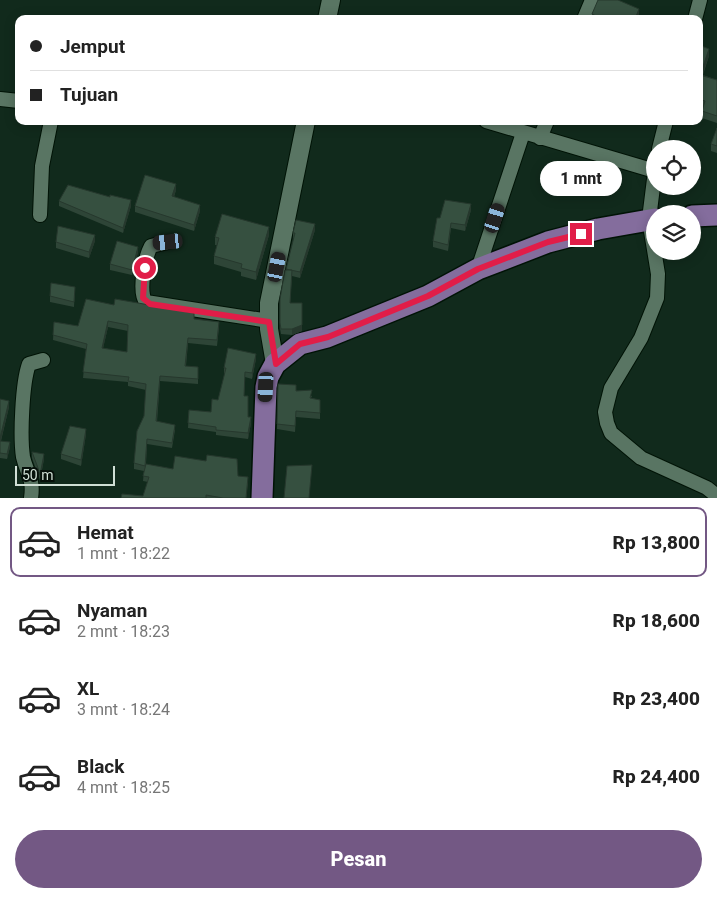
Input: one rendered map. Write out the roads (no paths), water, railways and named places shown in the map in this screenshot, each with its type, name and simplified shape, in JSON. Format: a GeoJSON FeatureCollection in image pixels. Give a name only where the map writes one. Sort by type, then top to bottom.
{"type":"FeatureCollection","features":[{"type":"Feature","properties":{"kind":"main road"},"geometry":{"type":"LineString","coordinates":[[701,216],[717,215]]}},
{"type":"Feature","properties":{"kind":"main road"},"geometry":{"type":"LineString","coordinates":[[262,498],[266,387],[268,377],[276,364],[300,344],[328,337],[428,296],[478,269],[548,242],[646,220]]}},
{"type":"Feature","properties":{"kind":"street"},"geometry":{"type":"LineString","coordinates":[[328,15],[331,0]]}},
{"type":"Feature","properties":{"kind":"street"},"geometry":{"type":"LineString","coordinates":[[586,15],[592,0]]}},
{"type":"Feature","properties":{"kind":"street"},"geometry":{"type":"LineString","coordinates":[[695,15],[700,0]]}},
{"type":"Feature","properties":{"kind":"street"},"geometry":{"type":"LineString","coordinates":[[0,99],[15,101]]}},
{"type":"Feature","properties":{"kind":"street"},"geometry":{"type":"LineString","coordinates":[[40,215],[42,166],[50,125]]}},
{"type":"Feature","properties":{"kind":"street"},"geometry":{"type":"LineString","coordinates":[[276,364],[269,322],[269,303],[305,125]]}},
{"type":"Feature","properties":{"kind":"street"},"geometry":{"type":"LineString","coordinates":[[498,125],[646,168]]}},
{"type":"Feature","properties":{"kind":"street"},"geometry":{"type":"LineString","coordinates":[[540,138],[545,125]]}},
{"type":"Feature","properties":{"kind":"street"},"geometry":{"type":"LineString","coordinates":[[661,140],[665,125]]}},
{"type":"Feature","properties":{"kind":"street"},"geometry":{"type":"LineString","coordinates":[[478,269],[523,133]]}},
{"type":"Feature","properties":{"kind":"street"},"geometry":{"type":"LineString","coordinates":[[168,242],[150,246],[146,254],[143,298],[146,302],[269,322]]}},
{"type":"Feature","properties":{"kind":"street"},"geometry":{"type":"LineString","coordinates":[[656,260],[657,298],[641,338],[611,388],[605,412],[607,423],[611,433],[642,458],[708,488],[717,496]]}},
{"type":"Feature","properties":{"kind":"street"},"geometry":{"type":"LineString","coordinates":[[31,498],[33,485],[22,448],[25,378],[28,364],[43,360]]}}]}
